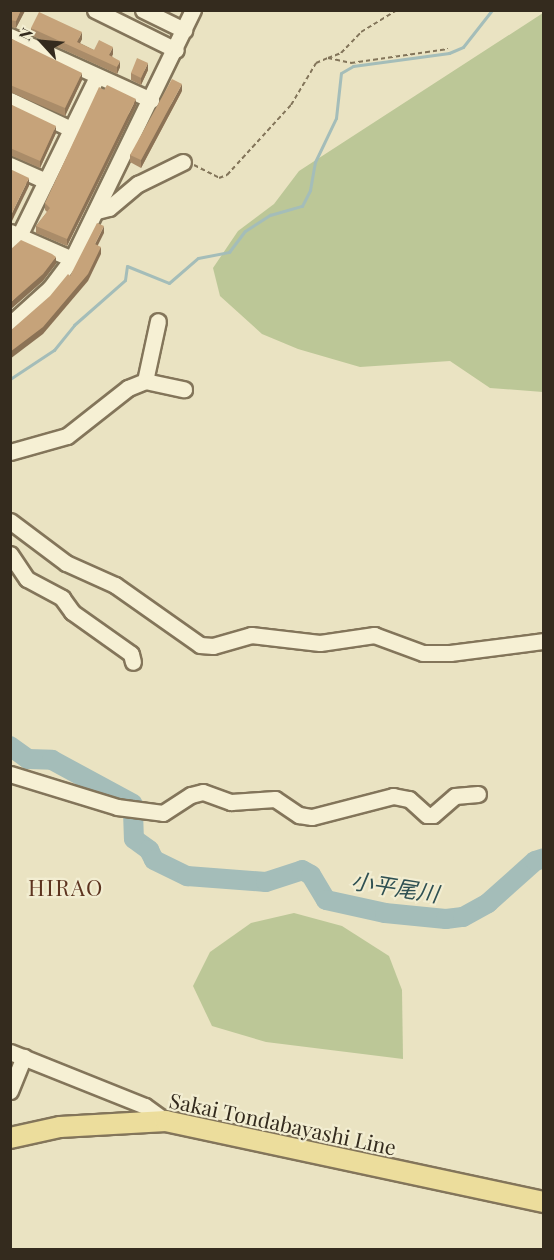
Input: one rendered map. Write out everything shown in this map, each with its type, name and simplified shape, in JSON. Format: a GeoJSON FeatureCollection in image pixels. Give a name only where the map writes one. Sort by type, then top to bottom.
{"type":"FeatureCollection","features":[{"type":"Feature","properties":{"kind":"main road","name":"Sakai Tondabayashi Line"},"geometry":{"type":"LineString","coordinates":[[10,1138],[60,1127],[166,1120],[543,1202]]}},
{"type":"Feature","properties":{"kind":"street"},"geometry":{"type":"LineString","coordinates":[[95,10],[176,50]]}},
{"type":"Feature","properties":{"kind":"street"},"geometry":{"type":"LineString","coordinates":[[143,10],[184,30]]}},
{"type":"Feature","properties":{"kind":"street"},"geometry":{"type":"LineString","coordinates":[[10,324],[50,288],[72,259],[176,50],[193,10]]}},
{"type":"Feature","properties":{"kind":"street"},"geometry":{"type":"LineString","coordinates":[[10,36],[151,100]]}},
{"type":"Feature","properties":{"kind":"street"},"geometry":{"type":"LineString","coordinates":[[72,259],[13,237],[46,181],[97,77]]}},
{"type":"Feature","properties":{"kind":"street"},"geometry":{"type":"LineString","coordinates":[[10,100],[71,129]]}},
{"type":"Feature","properties":{"kind":"street"},"geometry":{"type":"LineString","coordinates":[[97,210],[109,208],[138,184],[183,162]]}},
{"type":"Feature","properties":{"kind":"street"},"geometry":{"type":"LineString","coordinates":[[10,165],[46,181]]}},
{"type":"Feature","properties":{"kind":"street"},"geometry":{"type":"LineString","coordinates":[[145,381],[158,321]]}},
{"type":"Feature","properties":{"kind":"street"},"geometry":{"type":"LineString","coordinates":[[10,452],[67,436],[128,388],[145,381],[184,389]]}},
{"type":"Feature","properties":{"kind":"street"},"geometry":{"type":"LineString","coordinates":[[10,458],[70,440],[67,436]]}},
{"type":"Feature","properties":{"kind":"street"},"geometry":{"type":"LineString","coordinates":[[10,521],[66,563],[115,585],[200,645],[213,646],[251,635],[320,643],[374,635],[423,653],[450,653],[543,641]]}},
{"type":"Feature","properties":{"kind":"street"},"geometry":{"type":"LineString","coordinates":[[10,541],[27,567],[27,579]]}},
{"type":"Feature","properties":{"kind":"street"},"geometry":{"type":"LineString","coordinates":[[10,554],[27,579],[62,598],[72,612],[131,654],[133,662]]}},
{"type":"Feature","properties":{"kind":"street"},"geometry":{"type":"LineString","coordinates":[[10,774],[117,807],[163,813],[191,795],[202,792],[231,802],[275,800],[298,815],[312,816],[393,796],[409,799],[427,815],[433,815],[455,796],[478,794]]}},
{"type":"Feature","properties":{"kind":"street"},"geometry":{"type":"LineString","coordinates":[[10,1091],[17,1055],[145,1106],[166,1120]]}},
{"type":"Feature","properties":{"kind":"path"},"geometry":{"type":"LineString","coordinates":[[183,162],[219,178],[227,176],[291,105],[311,68],[397,10]]}},
{"type":"Feature","properties":{"kind":"path"},"geometry":{"type":"LineString","coordinates":[[328,58],[351,63],[448,49]]}},
{"type":"Feature","properties":{"kind":"green space"},"geometry":{"type":"Polygon","coordinates":[[[543,13],[543,392],[490,388],[450,361],[360,367],[298,349],[262,334],[220,296],[213,268],[238,231],[274,204],[299,171],[543,13]]]}},
{"type":"Feature","properties":{"kind":"green space"},"geometry":{"type":"Polygon","coordinates":[[[294,913],[342,926],[389,956],[402,990],[403,1059],[266,1042],[212,1026],[193,986],[210,952],[251,923],[294,913]]]}},
{"type":"Feature","properties":{"kind":"building"},"geometry":{"type":"Polygon","coordinates":[[[10,10],[21,10],[16,21],[10,20],[10,10]]]}},
{"type":"Feature","properties":{"kind":"building"},"geometry":{"type":"Polygon","coordinates":[[[39,12],[82,32],[77,42],[94,50],[99,40],[113,47],[109,55],[120,61],[117,67],[31,28],[39,12]]]}},
{"type":"Feature","properties":{"kind":"building"},"geometry":{"type":"Polygon","coordinates":[[[10,38],[82,73],[65,108],[10,85],[10,38]]]}},
{"type":"Feature","properties":{"kind":"building"},"geometry":{"type":"Polygon","coordinates":[[[137,58],[148,63],[141,78],[131,73],[137,58]]]}},
{"type":"Feature","properties":{"kind":"building"},"geometry":{"type":"Polygon","coordinates":[[[172,79],[182,84],[141,160],[130,155],[172,79]]]}},
{"type":"Feature","properties":{"kind":"building"},"geometry":{"type":"Polygon","coordinates":[[[107,85],[136,99],[67,239],[36,226],[50,208],[45,203],[99,87],[104,90],[107,85]]]}},
{"type":"Feature","properties":{"kind":"building"},"geometry":{"type":"Polygon","coordinates":[[[10,104],[56,126],[40,161],[10,148],[10,104]]]}},
{"type":"Feature","properties":{"kind":"building"},"geometry":{"type":"Polygon","coordinates":[[[10,169],[29,178],[11,215],[10,215],[10,169]]]}},
{"type":"Feature","properties":{"kind":"building"},"geometry":{"type":"Polygon","coordinates":[[[97,223],[104,226],[95,244],[101,247],[88,274],[43,327],[10,352],[10,331],[50,296],[68,274],[70,276],[97,223]]]}},
{"type":"Feature","properties":{"kind":"building"},"geometry":{"type":"Polygon","coordinates":[[[21,240],[56,257],[43,274],[10,303],[10,250],[21,240]]]}},
{"type":"Feature","properties":{"kind":"waterway"},"geometry":{"type":"LineString","coordinates":[[10,379],[54,350],[74,325],[125,280],[127,266],[169,283],[198,258],[229,252],[245,231],[270,215],[302,206],[310,190],[315,162],[336,118],[341,73],[353,66],[449,53],[463,47],[492,10]]}},
{"type":"Feature","properties":{"kind":"waterway","name":"小平尾川"},"geometry":{"type":"LineString","coordinates":[[10,746],[28,759],[52,760],[133,804]]}},
{"type":"Feature","properties":{"kind":"waterway","name":"小平尾川"},"geometry":{"type":"LineString","coordinates":[[133,812],[134,839],[149,850],[154,860],[187,876],[266,882],[302,870],[311,875],[326,900],[385,913],[446,919],[463,917],[488,903],[535,861],[544,858]]}},
{"type":"Feature","properties":{"kind":"district","name":"HIRAO"},"geometry":{"type":"Point","coordinates":[66,888]}}]}
